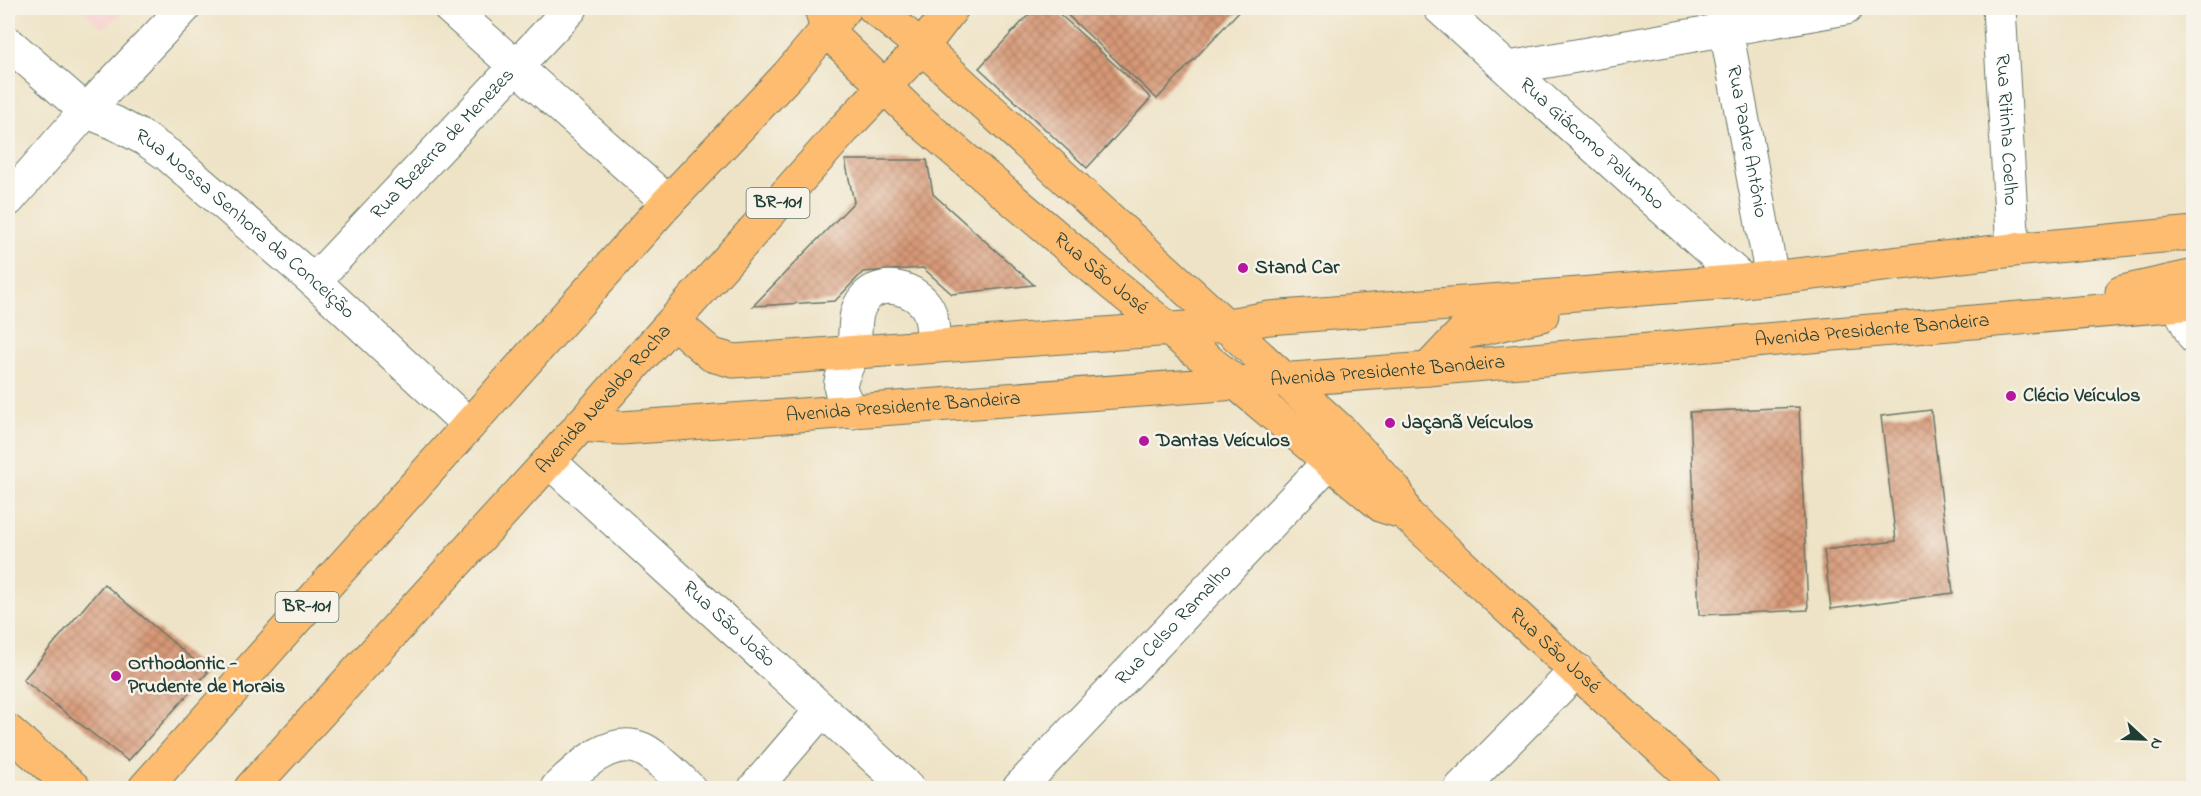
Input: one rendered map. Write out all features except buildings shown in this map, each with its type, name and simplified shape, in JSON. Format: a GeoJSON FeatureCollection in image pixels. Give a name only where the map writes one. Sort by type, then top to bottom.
{"type":"FeatureCollection","features":[{"type":"Feature","properties":{"kind":"main road","name":"Rua São José"},"geometry":{"type":"LineString","coordinates":[[874,8],[922,47],[1342,432],[1396,491],[1406,514]]}},
{"type":"Feature","properties":{"kind":"main road","name":"Avenida Nevaldo Rocha"},"geometry":{"type":"LineString","coordinates":[[251,789],[674,322],[883,86],[922,47],[952,8]]}},
{"type":"Feature","properties":{"kind":"main road","name":"Rua São José"},"geometry":{"type":"LineString","coordinates":[[831,16],[883,86],[938,136],[1382,506],[1406,514],[1703,789]]}},
{"type":"Feature","properties":{"kind":"main road","name":"BR-101"},"geometry":{"type":"LineString","coordinates":[[145,789],[831,16]]}},
{"type":"Feature","properties":{"kind":"main road"},"geometry":{"type":"LineString","coordinates":[[674,322],[712,355],[734,361],[1168,330],[1227,325],[1269,318],[1667,288],[1758,280],[2013,250],[2193,233]]}},
{"type":"Feature","properties":{"kind":"main road"},"geometry":{"type":"LineString","coordinates":[[2013,319],[2193,276]]}},
{"type":"Feature","properties":{"kind":"main road"},"geometry":{"type":"LineString","coordinates":[[1428,369],[1462,333],[1667,288]]}},
{"type":"Feature","properties":{"kind":"main road","name":"Avenida Presidente Bandeira"},"geometry":{"type":"LineString","coordinates":[[580,425],[622,428],[1140,392],[1235,382],[1428,369],[2186,304]]}},
{"type":"Feature","properties":{"kind":"main road"},"geometry":{"type":"LineString","coordinates":[[8,731],[74,789]]}},
{"type":"Feature","properties":{"kind":"street"},"geometry":{"type":"LineString","coordinates":[[8,200],[86,111],[184,8]]}},
{"type":"Feature","properties":{"kind":"street"},"geometry":{"type":"LineString","coordinates":[[450,8],[668,202]]}},
{"type":"Feature","properties":{"kind":"street","name":"Rua Bezerra de Menezes"},"geometry":{"type":"LineString","coordinates":[[314,281],[572,8]]}},
{"type":"Feature","properties":{"kind":"street","name":"Rua Giácomo Palumbo"},"geometry":{"type":"LineString","coordinates":[[1440,8],[1758,280]]}},
{"type":"Feature","properties":{"kind":"street"},"geometry":{"type":"LineString","coordinates":[[1509,68],[1724,18],[1846,8]]}},
{"type":"Feature","properties":{"kind":"street","name":"Rua Ritinha Coelho"},"geometry":{"type":"LineString","coordinates":[[1999,8],[2013,250]]}},
{"type":"Feature","properties":{"kind":"street","name":"Rua Padre Antônio"},"geometry":{"type":"LineString","coordinates":[[1724,18],[1758,280]]}},
{"type":"Feature","properties":{"kind":"street","name":"Rua Nossa Senhora da Conceição"},"geometry":{"type":"LineString","coordinates":[[8,43],[86,111],[145,139],[168,155],[314,281],[469,425]]}},
{"type":"Feature","properties":{"kind":"street"},"geometry":{"type":"LineString","coordinates":[[852,412],[840,394],[839,381],[853,351],[854,323],[864,298],[874,291],[885,288],[909,291],[925,304],[930,312],[934,346]]}},
{"type":"Feature","properties":{"kind":"street"},"geometry":{"type":"LineString","coordinates":[[2186,304],[2193,337]]}},
{"type":"Feature","properties":{"kind":"street","name":"Rua São João"},"geometry":{"type":"LineString","coordinates":[[549,461],[908,789]]}},
{"type":"Feature","properties":{"kind":"street","name":"Rua Celso Ramalho"},"geometry":{"type":"LineString","coordinates":[[1019,789],[1329,462]]}},
{"type":"Feature","properties":{"kind":"street"},"geometry":{"type":"LineString","coordinates":[[1461,789],[1577,670]]}},
{"type":"Feature","properties":{"kind":"street"},"geometry":{"type":"LineString","coordinates":[[755,789],[821,711]]}},
{"type":"Feature","properties":{"kind":"street"},"geometry":{"type":"LineString","coordinates":[[557,789],[567,778],[603,751],[622,746],[641,748],[689,789]]}},
{"type":"Feature","properties":{"kind":"shaded area"},"geometry":{"type":"Polygon","coordinates":[[[80,8],[127,8],[104,29],[80,8]]]}},
{"type":"Feature","properties":{"kind":"place","name":"Stand Car"},"geometry":{"type":"Point","coordinates":[1243,268]}},
{"type":"Feature","properties":{"kind":"place","name":"Clécio Veículos"},"geometry":{"type":"Point","coordinates":[2011,396]}},
{"type":"Feature","properties":{"kind":"place","name":"Jaçanã Veículos"},"geometry":{"type":"Point","coordinates":[1390,423]}},
{"type":"Feature","properties":{"kind":"place","name":"Dantas Veículos"},"geometry":{"type":"Point","coordinates":[1144,441]}},
{"type":"Feature","properties":{"kind":"place","name":"Orthodontic - Prudente de Morais"},"geometry":{"type":"Point","coordinates":[116,676]}}]}
